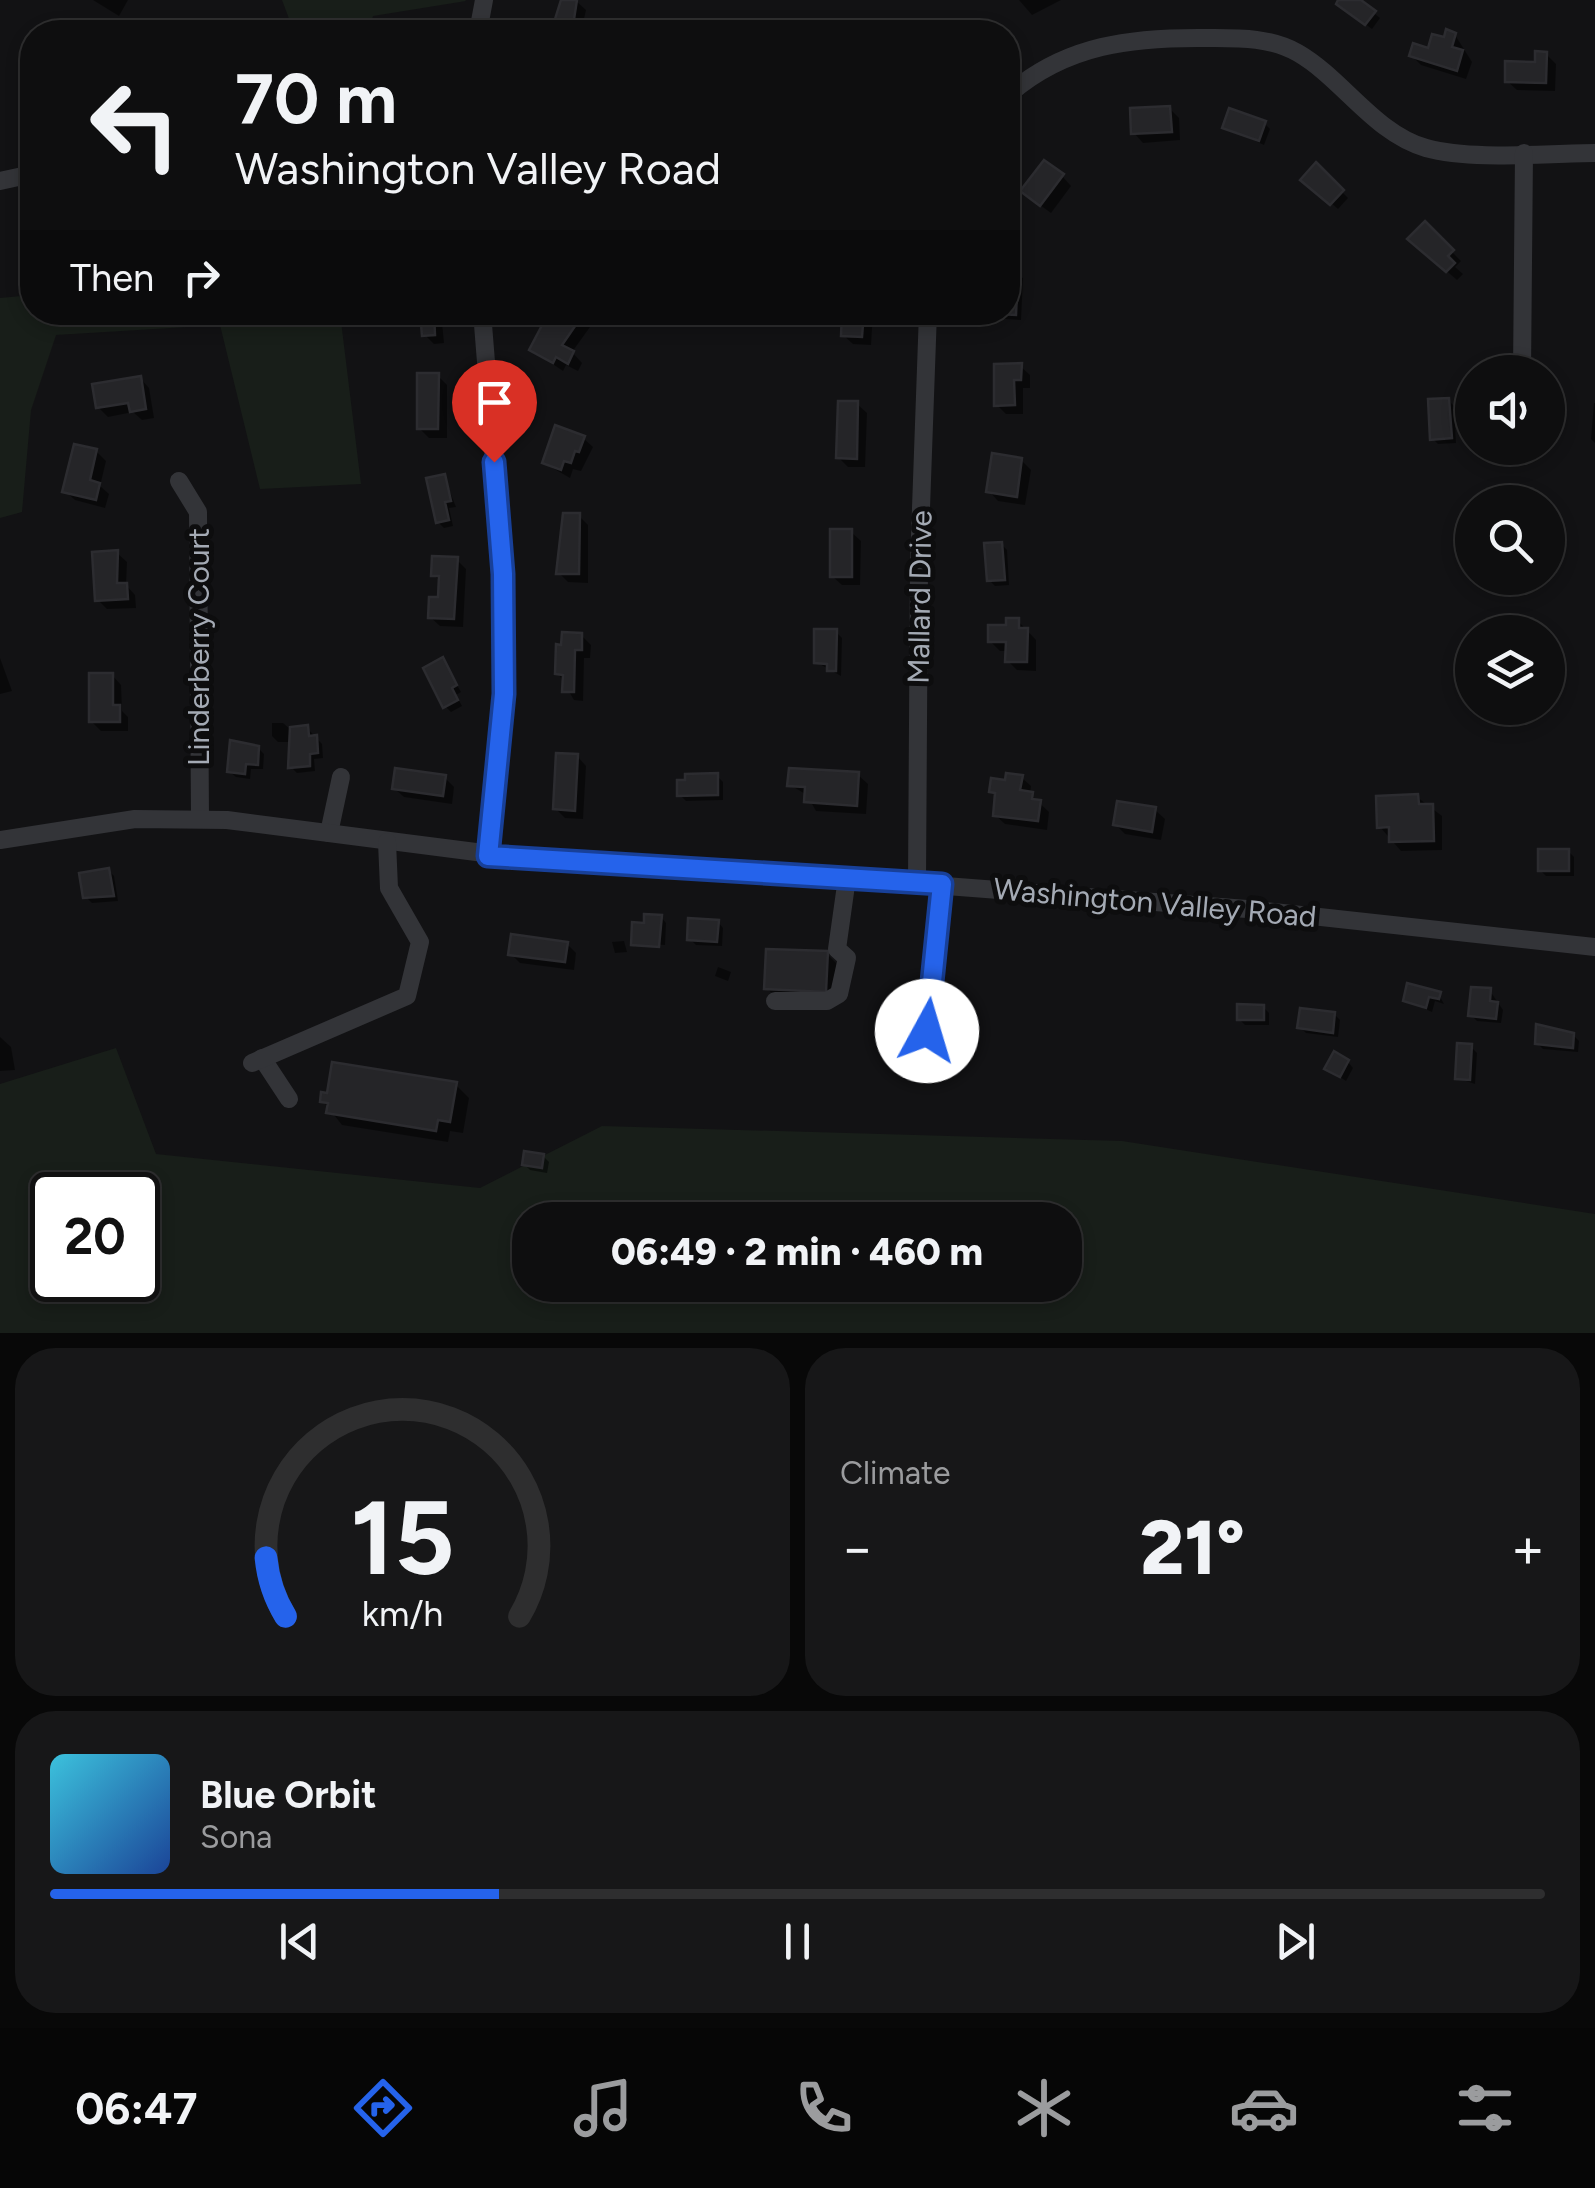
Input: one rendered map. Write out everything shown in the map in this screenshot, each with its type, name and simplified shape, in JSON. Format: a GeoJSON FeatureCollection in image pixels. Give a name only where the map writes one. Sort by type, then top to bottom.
{"type":"FeatureCollection","features":[{"type":"Feature","properties":{"kind":"street"},"geometry":{"type":"LineString","coordinates":[[1020,87],[1059,61],[1112,42],[1247,38],[1300,54],[1387,128],[1425,148],[1595,153]]}},
{"type":"Feature","properties":{"kind":"street"},"geometry":{"type":"LineString","coordinates":[[1522,355],[1524,153]]}},
{"type":"Feature","properties":{"kind":"street"},"geometry":{"type":"LineString","coordinates":[[483,325],[504,614],[504,694],[488,856]]}},
{"type":"Feature","properties":{"kind":"street","name":"Mallard Drive"},"geometry":{"type":"LineString","coordinates":[[918,882],[918,564],[927,325]]}},
{"type":"Feature","properties":{"kind":"street","name":"Linderberry Court"},"geometry":{"type":"LineString","coordinates":[[179,481],[198,512],[200,818]]}},
{"type":"Feature","properties":{"kind":"street"},"geometry":{"type":"LineString","coordinates":[[329,833],[341,777]]}},
{"type":"Feature","properties":{"kind":"street","name":"Washington Valley Road"},"geometry":{"type":"LineString","coordinates":[[0,840],[135,818],[200,818],[488,856],[918,882],[1247,909],[1595,946]]}},
{"type":"Feature","properties":{"kind":"street"},"geometry":{"type":"LineString","coordinates":[[288,1099],[257,1060],[407,996],[420,942],[389,888],[386,842]]}},
{"type":"Feature","properties":{"kind":"street"},"geometry":{"type":"LineString","coordinates":[[775,1001],[827,1001],[839,994],[846,958],[837,949],[846,878]]}},
{"type":"Feature","properties":{"kind":"street"},"geometry":{"type":"LineString","coordinates":[[927,1031],[942,884]]}},
{"type":"Feature","properties":{"kind":"shaded area"},"geometry":{"type":"Polygon","coordinates":[[[282,0],[466,1],[373,16],[372,20],[290,20],[282,0]]]}},
{"type":"Feature","properties":{"kind":"shaded area"},"geometry":{"type":"Polygon","coordinates":[[[20,296],[20,325],[220,325],[56,335],[31,410],[22,512],[0,518],[0,298],[20,296]]]}},
{"type":"Feature","properties":{"kind":"shaded area"},"geometry":{"type":"Polygon","coordinates":[[[220,325],[341,325],[361,484],[260,489],[220,325]]]}},
{"type":"Feature","properties":{"kind":"shaded area"},"geometry":{"type":"Polygon","coordinates":[[[116,1048],[156,1154],[480,1188],[602,1126],[1122,1141],[1595,1214],[1595,1333],[0,1333],[0,1084],[116,1048]]]}},
{"type":"Feature","properties":{"kind":"building"},"geometry":{"type":"Polygon","coordinates":[[[561,0],[577,0],[574,20],[555,20],[561,0]]]}},
{"type":"Feature","properties":{"kind":"building"},"geometry":{"type":"Polygon","coordinates":[[[1338,0],[1361,0],[1376,11],[1365,25],[1336,4],[1338,0]]]}},
{"type":"Feature","properties":{"kind":"building"},"geometry":{"type":"Polygon","coordinates":[[[1446,29],[1456,33],[1452,47],[1463,50],[1457,71],[1409,56],[1413,43],[1428,48],[1432,34],[1444,37],[1446,29]]]}},
{"type":"Feature","properties":{"kind":"building"},"geometry":{"type":"Polygon","coordinates":[[[1535,51],[1547,52],[1546,83],[1505,82],[1505,61],[1535,62],[1535,51]]]}},
{"type":"Feature","properties":{"kind":"building"},"geometry":{"type":"Polygon","coordinates":[[[1170,106],[1172,132],[1131,134],[1130,108],[1170,106]]]}},
{"type":"Feature","properties":{"kind":"building"},"geometry":{"type":"Polygon","coordinates":[[[1229,108],[1266,121],[1259,141],[1222,128],[1229,108]]]}},
{"type":"Feature","properties":{"kind":"building"},"geometry":{"type":"Polygon","coordinates":[[[1044,160],[1064,174],[1040,206],[1020,191],[1044,160]]]}},
{"type":"Feature","properties":{"kind":"building"},"geometry":{"type":"Polygon","coordinates":[[[1316,162],[1344,190],[1330,205],[1300,180],[1316,162]]]}},
{"type":"Feature","properties":{"kind":"building"},"geometry":{"type":"Polygon","coordinates":[[[1425,221],[1454,250],[1448,256],[1455,263],[1446,272],[1407,239],[1425,221]]]}},
{"type":"Feature","properties":{"kind":"building"},"geometry":{"type":"Polygon","coordinates":[[[421,325],[435,325],[435,335],[422,336],[421,325]]]}},
{"type":"Feature","properties":{"kind":"building"},"geometry":{"type":"Polygon","coordinates":[[[542,325],[576,325],[562,345],[574,351],[568,364],[556,357],[553,363],[529,350],[542,325]]]}},
{"type":"Feature","properties":{"kind":"building"},"geometry":{"type":"Polygon","coordinates":[[[841,325],[863,325],[862,337],[841,336],[841,325]]]}},
{"type":"Feature","properties":{"kind":"building"},"geometry":{"type":"Polygon","coordinates":[[[1022,363],[1021,380],[1014,380],[1015,405],[994,406],[994,364],[1022,363]]]}},
{"type":"Feature","properties":{"kind":"building"},"geometry":{"type":"Polygon","coordinates":[[[417,373],[439,373],[438,429],[417,429],[417,373]]]}},
{"type":"Feature","properties":{"kind":"building"},"geometry":{"type":"Polygon","coordinates":[[[141,376],[146,409],[130,412],[128,403],[96,408],[92,384],[141,376]]]}},
{"type":"Feature","properties":{"kind":"building"},"geometry":{"type":"Polygon","coordinates":[[[1449,398],[1452,438],[1430,440],[1428,399],[1449,398]]]}},
{"type":"Feature","properties":{"kind":"building"},"geometry":{"type":"Polygon","coordinates":[[[838,401],[858,401],[857,459],[836,458],[838,401]]]}},
{"type":"Feature","properties":{"kind":"building"},"geometry":{"type":"Polygon","coordinates":[[[555,425],[585,436],[579,452],[575,451],[571,463],[564,461],[561,470],[542,463],[555,425]]]}},
{"type":"Feature","properties":{"kind":"building"},"geometry":{"type":"Polygon","coordinates":[[[74,444],[97,449],[90,480],[100,483],[96,500],[62,492],[74,444]]]}},
{"type":"Feature","properties":{"kind":"building"},"geometry":{"type":"Polygon","coordinates":[[[992,453],[1022,458],[1017,497],[986,492],[992,453]]]}},
{"type":"Feature","properties":{"kind":"building"},"geometry":{"type":"Polygon","coordinates":[[[445,474],[451,501],[445,502],[449,520],[436,523],[426,478],[445,474]]]}},
{"type":"Feature","properties":{"kind":"building"},"geometry":{"type":"Polygon","coordinates":[[[563,513],[580,513],[579,574],[556,574],[563,513]]]}},
{"type":"Feature","properties":{"kind":"building"},"geometry":{"type":"Polygon","coordinates":[[[830,529],[852,529],[852,577],[830,577],[830,529]]]}},
{"type":"Feature","properties":{"kind":"building"},"geometry":{"type":"Polygon","coordinates":[[[1002,542],[1005,580],[987,581],[984,543],[1002,542]]]}},
{"type":"Feature","properties":{"kind":"building"},"geometry":{"type":"Polygon","coordinates":[[[118,550],[117,583],[127,583],[128,599],[95,601],[92,552],[118,550]]]}},
{"type":"Feature","properties":{"kind":"building"},"geometry":{"type":"Polygon","coordinates":[[[432,556],[458,557],[454,619],[428,618],[429,597],[438,597],[439,576],[431,576],[432,556]]]}},
{"type":"Feature","properties":{"kind":"building"},"geometry":{"type":"Polygon","coordinates":[[[1006,618],[1019,618],[1019,628],[1028,628],[1027,662],[1005,662],[1006,642],[988,642],[988,625],[1006,625],[1006,618]]]}},
{"type":"Feature","properties":{"kind":"building"},"geometry":{"type":"Polygon","coordinates":[[[814,629],[837,629],[836,671],[827,671],[827,664],[814,663],[814,629]]]}},
{"type":"Feature","properties":{"kind":"building"},"geometry":{"type":"Polygon","coordinates":[[[562,632],[582,633],[582,650],[575,650],[574,692],[562,692],[563,675],[555,674],[556,644],[561,645],[562,632]]]}},
{"type":"Feature","properties":{"kind":"building"},"geometry":{"type":"Polygon","coordinates":[[[443,657],[457,685],[452,688],[458,700],[443,708],[423,668],[443,657]]]}},
{"type":"Feature","properties":{"kind":"building"},"geometry":{"type":"Polygon","coordinates":[[[89,673],[113,673],[113,705],[120,705],[120,722],[89,722],[89,673]]]}},
{"type":"Feature","properties":{"kind":"building"},"geometry":{"type":"Polygon","coordinates":[[[308,725],[309,736],[317,735],[318,753],[310,754],[310,766],[288,768],[290,727],[308,725]]]}},
{"type":"Feature","properties":{"kind":"building"},"geometry":{"type":"Polygon","coordinates":[[[230,740],[259,746],[258,765],[246,764],[245,774],[227,772],[230,740]]]}},
{"type":"Feature","properties":{"kind":"building"},"geometry":{"type":"Polygon","coordinates":[[[556,753],[578,754],[575,811],[553,809],[556,753]]]}},
{"type":"Feature","properties":{"kind":"building"},"geometry":{"type":"Polygon","coordinates":[[[395,768],[446,775],[443,796],[392,789],[395,768]]]}},
{"type":"Feature","properties":{"kind":"building"},"geometry":{"type":"Polygon","coordinates":[[[789,768],[859,772],[857,806],[804,802],[805,787],[787,786],[789,768]]]}},
{"type":"Feature","properties":{"kind":"building"},"geometry":{"type":"Polygon","coordinates":[[[718,773],[718,795],[677,796],[677,780],[685,780],[685,774],[718,773]]]}},
{"type":"Feature","properties":{"kind":"building"},"geometry":{"type":"Polygon","coordinates":[[[1006,773],[1023,775],[1020,790],[1033,792],[1032,799],[1041,800],[1038,821],[993,816],[995,793],[989,792],[991,778],[1005,780],[1006,773]]]}},
{"type":"Feature","properties":{"kind":"building"},"geometry":{"type":"Polygon","coordinates":[[[1418,794],[1419,804],[1433,804],[1434,841],[1389,842],[1389,827],[1377,828],[1376,796],[1418,794]]]}},
{"type":"Feature","properties":{"kind":"building"},"geometry":{"type":"Polygon","coordinates":[[[1117,801],[1156,807],[1152,832],[1113,825],[1117,801]]]}},
{"type":"Feature","properties":{"kind":"building"},"geometry":{"type":"Polygon","coordinates":[[[1538,849],[1569,849],[1569,871],[1538,871],[1538,849]]]}},
{"type":"Feature","properties":{"kind":"building"},"geometry":{"type":"Polygon","coordinates":[[[109,868],[114,896],[83,898],[79,873],[109,868]]]}},
{"type":"Feature","properties":{"kind":"building"},"geometry":{"type":"Polygon","coordinates":[[[644,914],[662,915],[659,947],[631,945],[632,922],[644,923],[644,914]]]}},
{"type":"Feature","properties":{"kind":"building"},"geometry":{"type":"Polygon","coordinates":[[[688,918],[719,920],[717,942],[687,940],[688,918]]]}},
{"type":"Feature","properties":{"kind":"building"},"geometry":{"type":"Polygon","coordinates":[[[511,934],[568,942],[565,962],[508,955],[511,934]]]}},
{"type":"Feature","properties":{"kind":"building"},"geometry":{"type":"Polygon","coordinates":[[[766,949],[828,951],[826,992],[764,989],[766,949]]]}},
{"type":"Feature","properties":{"kind":"building"},"geometry":{"type":"Polygon","coordinates":[[[1407,983],[1441,992],[1439,999],[1429,997],[1426,1008],[1403,1001],[1407,983]]]}},
{"type":"Feature","properties":{"kind":"building"},"geometry":{"type":"Polygon","coordinates":[[[1471,987],[1491,988],[1490,1001],[1498,1002],[1496,1019],[1468,1016],[1471,987]]]}},
{"type":"Feature","properties":{"kind":"building"},"geometry":{"type":"Polygon","coordinates":[[[1237,1004],[1264,1005],[1264,1020],[1237,1020],[1237,1004]]]}},
{"type":"Feature","properties":{"kind":"building"},"geometry":{"type":"Polygon","coordinates":[[[1300,1008],[1335,1012],[1333,1033],[1297,1028],[1300,1008]]]}},
{"type":"Feature","properties":{"kind":"building"},"geometry":{"type":"Polygon","coordinates":[[[1536,1024],[1574,1033],[1573,1048],[1535,1044],[1536,1024]]]}},
{"type":"Feature","properties":{"kind":"building"},"geometry":{"type":"Polygon","coordinates":[[[1457,1043],[1472,1044],[1470,1080],[1455,1079],[1457,1043]]]}},
{"type":"Feature","properties":{"kind":"building"},"geometry":{"type":"Polygon","coordinates":[[[1334,1051],[1349,1060],[1340,1077],[1324,1069],[1334,1051]]]}},
{"type":"Feature","properties":{"kind":"building"},"geometry":{"type":"Polygon","coordinates":[[[332,1062],[457,1082],[450,1122],[438,1120],[436,1131],[326,1113],[328,1103],[320,1102],[321,1092],[327,1093],[332,1062]]]}},
{"type":"Feature","properties":{"kind":"building"},"geometry":{"type":"Polygon","coordinates":[[[524,1151],[544,1154],[542,1168],[522,1165],[524,1151]]]}},
{"type":"Feature","properties":{"kind":"route"},"geometry":{"type":"LineString","coordinates":[[494,462],[503,574],[504,694],[488,856],[562,864],[942,884],[927,1031]]}}]}
